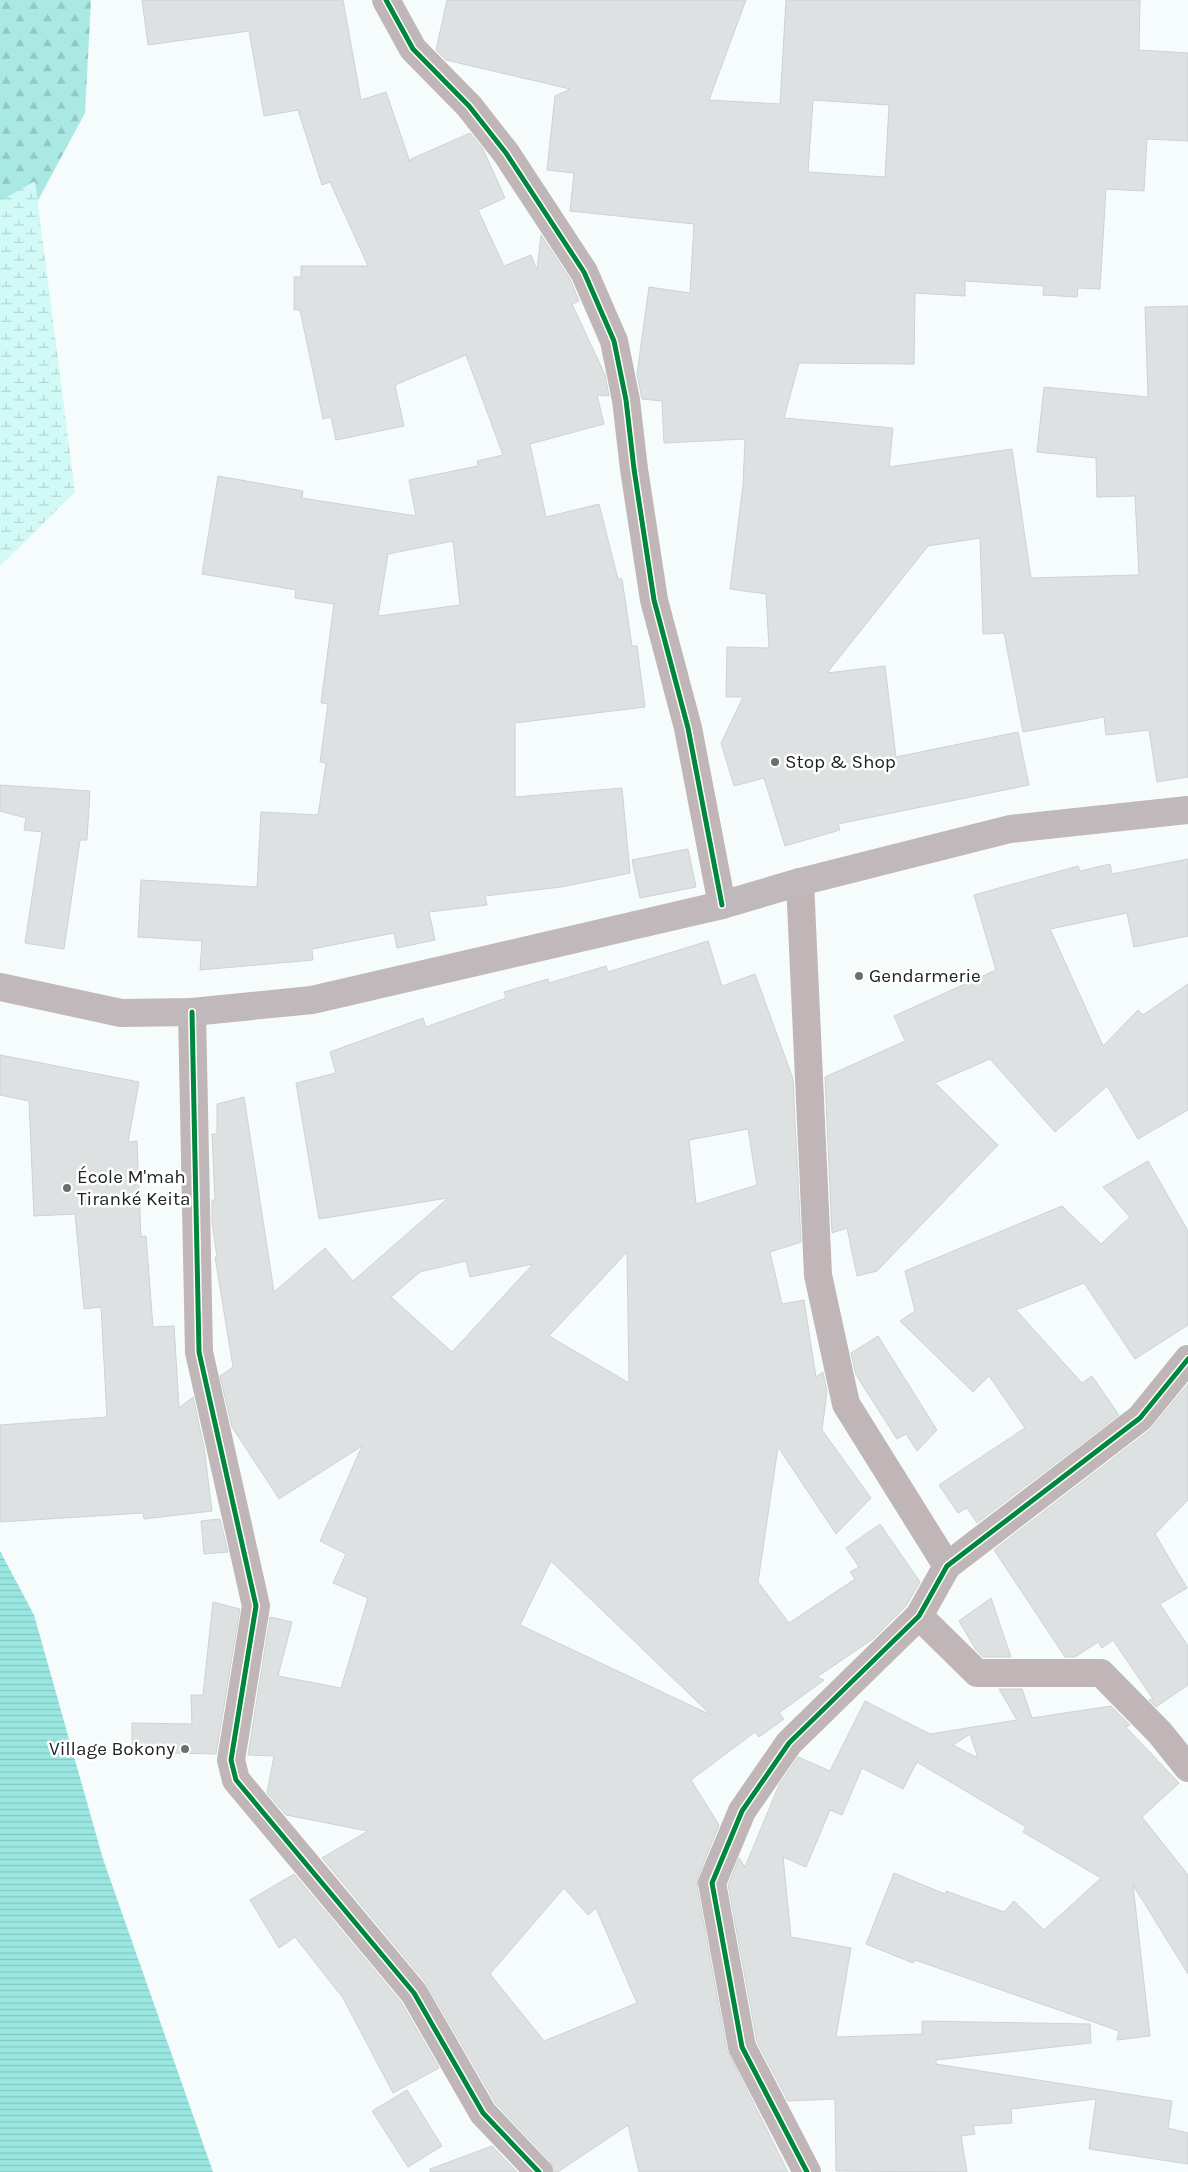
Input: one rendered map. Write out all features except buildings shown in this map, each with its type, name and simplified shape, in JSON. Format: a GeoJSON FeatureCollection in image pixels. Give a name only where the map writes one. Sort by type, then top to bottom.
{"type":"FeatureCollection","features":[{"type":"Feature","properties":{"kind":"main road"},"geometry":{"type":"LineString","coordinates":[[0,986],[121,1013],[192,1012],[312,1000],[722,905],[800,882],[1010,829],[1188,810]]}},
{"type":"Feature","properties":{"kind":"street"},"geometry":{"type":"LineString","coordinates":[[386,0],[413,49],[469,106],[506,153],[584,272],[614,341],[626,400],[634,469],[654,600],[688,728],[722,905]]}},
{"type":"Feature","properties":{"kind":"street"},"geometry":{"type":"LineString","coordinates":[[800,882],[818,1275],[846,1404],[947,1566]]}},
{"type":"Feature","properties":{"kind":"street"},"geometry":{"type":"LineString","coordinates":[[192,1012],[199,1352],[256,1606],[231,1760],[236,1780],[414,1993],[483,2113],[539,2172]]}},
{"type":"Feature","properties":{"kind":"street"},"geometry":{"type":"LineString","coordinates":[[807,2172],[742,2048],[712,1883],[742,1811],[789,1743],[920,1616],[947,1566],[1140,1418],[1188,1359]]}},
{"type":"Feature","properties":{"kind":"street"},"geometry":{"type":"LineString","coordinates":[[920,1616],[977,1673],[1101,1673],[1160,1732],[1188,1768]]}},
{"type":"Feature","properties":{"kind":"green space"},"geometry":{"type":"Polygon","coordinates":[[[0,0],[91,0],[85,113],[0,271],[0,0]]]}},
{"type":"Feature","properties":{"kind":"green space"},"geometry":{"type":"Polygon","coordinates":[[[35,181],[75,492],[0,566],[0,201],[35,181]]]}},
{"type":"Feature","properties":{"kind":"shaded area"},"geometry":{"type":"Polygon","coordinates":[[[0,1551],[34,1615],[103,1859],[213,2172],[0,2172],[0,1551]]]}},
{"type":"Feature","properties":{"kind":"cycle path"},"geometry":{"type":"LineString","coordinates":[[386,0],[413,49],[469,106],[506,153],[584,272],[614,341],[626,400],[634,469],[654,600],[688,728],[722,905]]}},
{"type":"Feature","properties":{"kind":"cycle path"},"geometry":{"type":"LineString","coordinates":[[192,1012],[199,1352],[256,1606],[231,1760],[236,1780],[414,1993],[483,2113],[539,2172]]}},
{"type":"Feature","properties":{"kind":"cycle path"},"geometry":{"type":"LineString","coordinates":[[807,2172],[742,2047],[712,1883],[742,1811],[789,1743],[919,1616],[947,1566],[1140,1418],[1188,1359]]}},
{"type":"Feature","properties":{"kind":"place","name":"Stop & Shop"},"geometry":{"type":"Point","coordinates":[775,762]}},
{"type":"Feature","properties":{"kind":"place","name":"Gendarmerie"},"geometry":{"type":"Point","coordinates":[859,976]}},
{"type":"Feature","properties":{"kind":"place","name":"École M'mah Tiranké Keita"},"geometry":{"type":"Point","coordinates":[67,1188]}},
{"type":"Feature","properties":{"kind":"place","name":"Village Bokony"},"geometry":{"type":"Point","coordinates":[185,1749]}}]}
